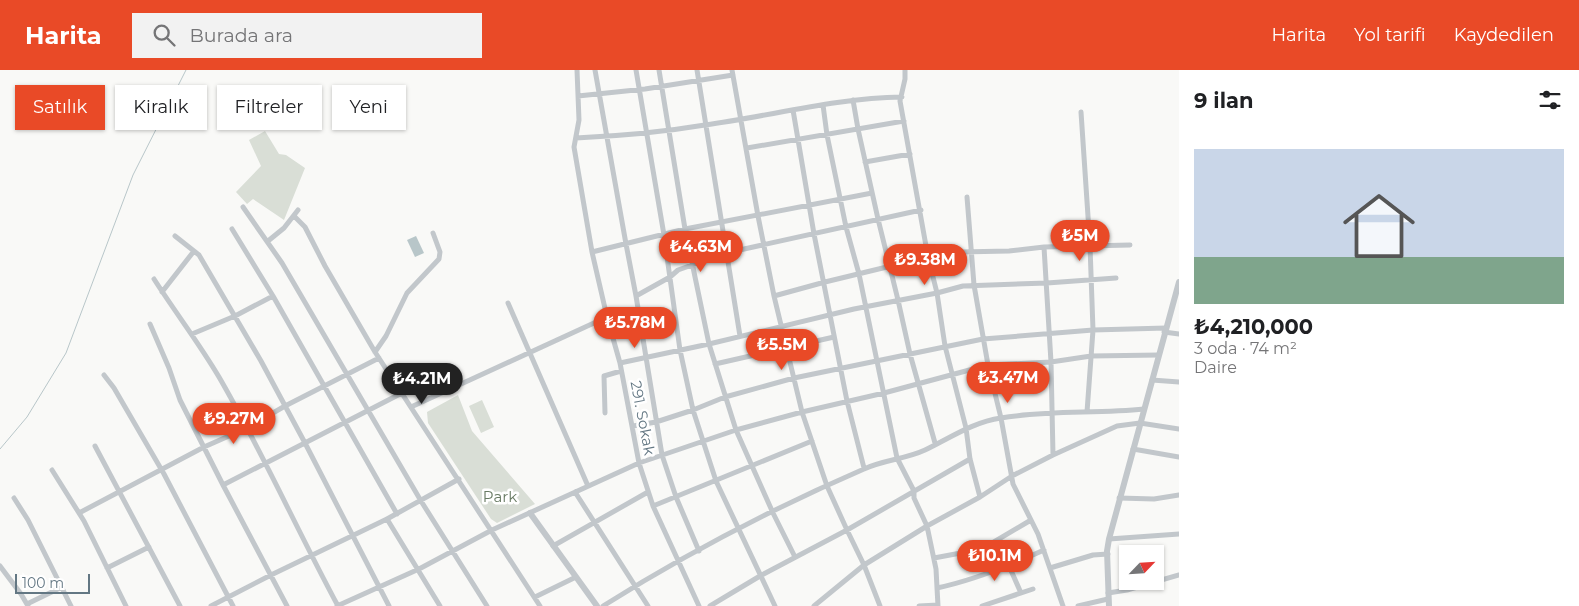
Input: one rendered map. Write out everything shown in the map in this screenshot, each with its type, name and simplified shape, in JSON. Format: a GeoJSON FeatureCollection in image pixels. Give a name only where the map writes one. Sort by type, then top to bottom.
{"type":"FeatureCollection","features":[{"type":"Feature","properties":{"kind":"street","name":"291. Sokak"},"geometry":{"type":"LineString","coordinates":[[577,70],[579,120],[574,147],[592,252],[620,363],[639,463],[653,506],[699,606]]}},
{"type":"Feature","properties":{"kind":"street"},"geometry":{"type":"LineString","coordinates":[[595,70],[636,296],[662,454],[676,497],[699,550]]}},
{"type":"Feature","properties":{"kind":"street"},"geometry":{"type":"LineString","coordinates":[[636,70],[664,236],[680,350],[693,410],[716,481],[775,606]]}},
{"type":"Feature","properties":{"kind":"street"},"geometry":{"type":"LineString","coordinates":[[659,70],[685,229],[709,344],[736,430],[795,557]]}},
{"type":"Feature","properties":{"kind":"street"},"geometry":{"type":"LineString","coordinates":[[697,70],[740,336]]}},
{"type":"Feature","properties":{"kind":"street"},"geometry":{"type":"LineString","coordinates":[[905,70],[900,101],[928,257],[937,292],[945,346],[966,428],[970,459],[980,497]]}},
{"type":"Feature","properties":{"kind":"street"},"geometry":{"type":"LineString","coordinates":[[578,96],[662,86],[733,72],[758,216],[780,326],[802,412],[827,486],[864,565],[880,606]]}},
{"type":"Feature","properties":{"kind":"street"},"geometry":{"type":"LineString","coordinates":[[576,138],[606,137],[705,126],[823,104],[902,97]]}},
{"type":"Feature","properties":{"kind":"street"},"geometry":{"type":"LineString","coordinates":[[854,100],[858,129],[889,266],[910,354],[935,444]]}},
{"type":"Feature","properties":{"kind":"street"},"geometry":{"type":"LineString","coordinates":[[823,104],[827,135],[846,227],[859,274],[897,458],[914,491],[914,498],[928,526],[934,558],[938,606],[919,606]]}},
{"type":"Feature","properties":{"kind":"street"},"geometry":{"type":"LineString","coordinates":[[794,110],[808,204],[831,314],[840,369],[864,468]]}},
{"type":"Feature","properties":{"kind":"street"},"geometry":{"type":"LineString","coordinates":[[1081,112],[1090,246],[1093,330],[1087,412]]}},
{"type":"Feature","properties":{"kind":"street"},"geometry":{"type":"LineString","coordinates":[[747,148],[904,121]]}},
{"type":"Feature","properties":{"kind":"street"},"geometry":{"type":"LineString","coordinates":[[865,162],[910,154]]}},
{"type":"Feature","properties":{"kind":"street"},"geometry":{"type":"LineString","coordinates":[[592,252],[664,236],[685,229],[872,193]]}},
{"type":"Feature","properties":{"kind":"street"},"geometry":{"type":"LineString","coordinates":[[967,196],[974,285],[988,365],[1001,418],[1013,484],[1038,534],[1063,606]]}},
{"type":"Feature","properties":{"kind":"street"},"geometry":{"type":"LineString","coordinates":[[243,207],[268,241],[421,501],[487,606]]}},
{"type":"Feature","properties":{"kind":"street"},"geometry":{"type":"LineString","coordinates":[[268,241],[284,228],[298,210]]}},
{"type":"Feature","properties":{"kind":"street"},"geometry":{"type":"LineString","coordinates":[[636,296],[670,278],[678,270],[726,253],[921,210]]}},
{"type":"Feature","properties":{"kind":"street"},"geometry":{"type":"LineString","coordinates":[[294,216],[305,228],[375,352],[540,606]]}},
{"type":"Feature","properties":{"kind":"street"},"geometry":{"type":"LineString","coordinates":[[232,229],[325,385],[397,514]]}},
{"type":"Feature","properties":{"kind":"street"},"geometry":{"type":"LineString","coordinates":[[375,352],[386,336],[407,293],[439,259],[440,252],[433,233]]}},
{"type":"Feature","properties":{"kind":"street"},"geometry":{"type":"LineString","coordinates":[[175,236],[199,255],[235,316],[305,443],[389,606]]}},
{"type":"Feature","properties":{"kind":"street"},"geometry":{"type":"LineString","coordinates":[[774,296],[928,257],[1044,247],[1130,245]]}},
{"type":"Feature","properties":{"kind":"street"},"geometry":{"type":"LineString","coordinates":[[1044,247],[1050,333],[1053,455]]}},
{"type":"Feature","properties":{"kind":"street"},"geometry":{"type":"LineString","coordinates":[[162,292],[194,251]]}},
{"type":"Feature","properties":{"kind":"street"},"geometry":{"type":"LineString","coordinates":[[620,363],[709,344],[866,306],[963,286],[1116,278]]}},
{"type":"Feature","properties":{"kind":"street"},"geometry":{"type":"LineString","coordinates":[[154,279],[219,377],[266,464],[338,606],[419,569],[492,530],[639,463],[736,430],[988,365],[1051,362],[1091,356],[1159,355]]}},
{"type":"Feature","properties":{"kind":"street"},"geometry":{"type":"LineString","coordinates":[[1109,599],[1109,540],[1132,449],[1179,282]]}},
{"type":"Feature","properties":{"kind":"street"},"geometry":{"type":"LineString","coordinates":[[192,334],[235,316],[273,296]]}},
{"type":"Feature","properties":{"kind":"street"},"geometry":{"type":"LineString","coordinates":[[508,303],[588,486]]}},
{"type":"Feature","properties":{"kind":"street"},"geometry":{"type":"LineString","coordinates":[[411,407],[607,317]]}},
{"type":"Feature","properties":{"kind":"street"},"geometry":{"type":"LineString","coordinates":[[150,324],[170,368],[180,400],[287,606]]}},
{"type":"Feature","properties":{"kind":"street"},"geometry":{"type":"LineString","coordinates":[[633,426],[656,422],[725,397],[794,378],[983,339],[1093,330],[1165,330],[1179,334]]}},
{"type":"Feature","properties":{"kind":"street"},"geometry":{"type":"LineString","coordinates":[[715,364],[834,337]]}},
{"type":"Feature","properties":{"kind":"street"},"geometry":{"type":"LineString","coordinates":[[79,513],[379,358]]}},
{"type":"Feature","properties":{"kind":"street"},"geometry":{"type":"LineString","coordinates":[[605,413],[604,376],[621,370]]}},
{"type":"Feature","properties":{"kind":"street"},"geometry":{"type":"LineString","coordinates":[[104,375],[114,388],[162,470],[233,606]]}},
{"type":"Feature","properties":{"kind":"street"},"geometry":{"type":"LineString","coordinates":[[1152,380],[1179,382]]}},
{"type":"Feature","properties":{"kind":"street"},"geometry":{"type":"LineString","coordinates":[[223,485],[402,393]]}},
{"type":"Feature","properties":{"kind":"street"},"geometry":{"type":"LineString","coordinates":[[603,606],[699,550],[827,486],[864,468],[924,450],[966,428],[1001,418],[1144,408]]}},
{"type":"Feature","properties":{"kind":"street"},"geometry":{"type":"LineString","coordinates":[[817,605],[864,565],[980,497],[1012,476],[1053,455],[1118,426],[1140,423],[1179,428]]}},
{"type":"Feature","properties":{"kind":"street"},"geometry":{"type":"LineString","coordinates":[[653,506],[812,441]]}},
{"type":"Feature","properties":{"kind":"street"},"geometry":{"type":"LineString","coordinates":[[95,446],[180,606]]}},
{"type":"Feature","properties":{"kind":"street"},"geometry":{"type":"LineString","coordinates":[[1132,449],[1179,457]]}},
{"type":"Feature","properties":{"kind":"street"},"geometry":{"type":"LineString","coordinates":[[710,606],[760,576],[846,530],[970,459]]}},
{"type":"Feature","properties":{"kind":"street"},"geometry":{"type":"LineString","coordinates":[[52,470],[79,513],[126,606]]}},
{"type":"Feature","properties":{"kind":"street"},"geometry":{"type":"LineString","coordinates":[[211,606],[388,519],[459,479]]}},
{"type":"Feature","properties":{"kind":"street"},"geometry":{"type":"LineString","coordinates":[[575,492],[648,606]]}},
{"type":"Feature","properties":{"kind":"street"},"geometry":{"type":"LineString","coordinates":[[553,546],[648,492]]}},
{"type":"Feature","properties":{"kind":"street"},"geometry":{"type":"LineString","coordinates":[[1119,498],[1154,499],[1179,495]]}},
{"type":"Feature","properties":{"kind":"street"},"geometry":{"type":"LineString","coordinates":[[14,498],[28,520],[71,606]]}},
{"type":"Feature","properties":{"kind":"street"},"geometry":{"type":"LineString","coordinates":[[530,513],[597,606]]}},
{"type":"Feature","properties":{"kind":"street"},"geometry":{"type":"LineString","coordinates":[[388,519],[440,606]]}},
{"type":"Feature","properties":{"kind":"street"},"geometry":{"type":"LineString","coordinates":[[934,558],[982,549],[1030,520]]}},
{"type":"Feature","properties":{"kind":"street"},"geometry":{"type":"LineString","coordinates":[[1109,540],[1179,534]]}},
{"type":"Feature","properties":{"kind":"street"},"geometry":{"type":"LineString","coordinates":[[106,568],[149,547]]}},
{"type":"Feature","properties":{"kind":"street"},"geometry":{"type":"LineString","coordinates":[[937,588],[971,580],[1044,550]]}},
{"type":"Feature","properties":{"kind":"street"},"geometry":{"type":"LineString","coordinates":[[1050,568],[1093,555],[1108,554]]}},
{"type":"Feature","properties":{"kind":"street"},"geometry":{"type":"LineString","coordinates":[[0,566],[28,605],[62,587]]}},
{"type":"Feature","properties":{"kind":"street"},"geometry":{"type":"LineString","coordinates":[[1009,566],[1021,593]]}},
{"type":"Feature","properties":{"kind":"street"},"geometry":{"type":"LineString","coordinates":[[1078,606],[1109,599],[1179,575]]}},
{"type":"Feature","properties":{"kind":"street"},"geometry":{"type":"LineString","coordinates":[[535,597],[576,578]]}},
{"type":"Feature","properties":{"kind":"street"},"geometry":{"type":"LineString","coordinates":[[982,606],[1033,589]]}},
{"type":"Feature","properties":{"kind":"green space"},"geometry":{"type":"Polygon","coordinates":[[[265,131],[279,154],[286,155],[305,168],[284,220],[253,199],[247,204],[236,192],[261,166],[249,140],[265,131]]]}},
{"type":"Feature","properties":{"kind":"green space","name":"Park"},"geometry":{"type":"Polygon","coordinates":[[[458,395],[472,431],[535,504],[497,523],[491,519],[428,423],[427,412],[458,395]]]}},
{"type":"Feature","properties":{"kind":"green space"},"geometry":{"type":"Polygon","coordinates":[[[482,400],[494,427],[481,433],[469,406],[482,400]]]}},
{"type":"Feature","properties":{"kind":"shaded area"},"geometry":{"type":"Polygon","coordinates":[[[416,236],[424,253],[415,257],[407,240],[416,236]]]}},
{"type":"Feature","properties":{"kind":"waterway"},"geometry":{"type":"LineString","coordinates":[[0,449],[27,417],[66,353],[133,175],[186,70]]}}]}
